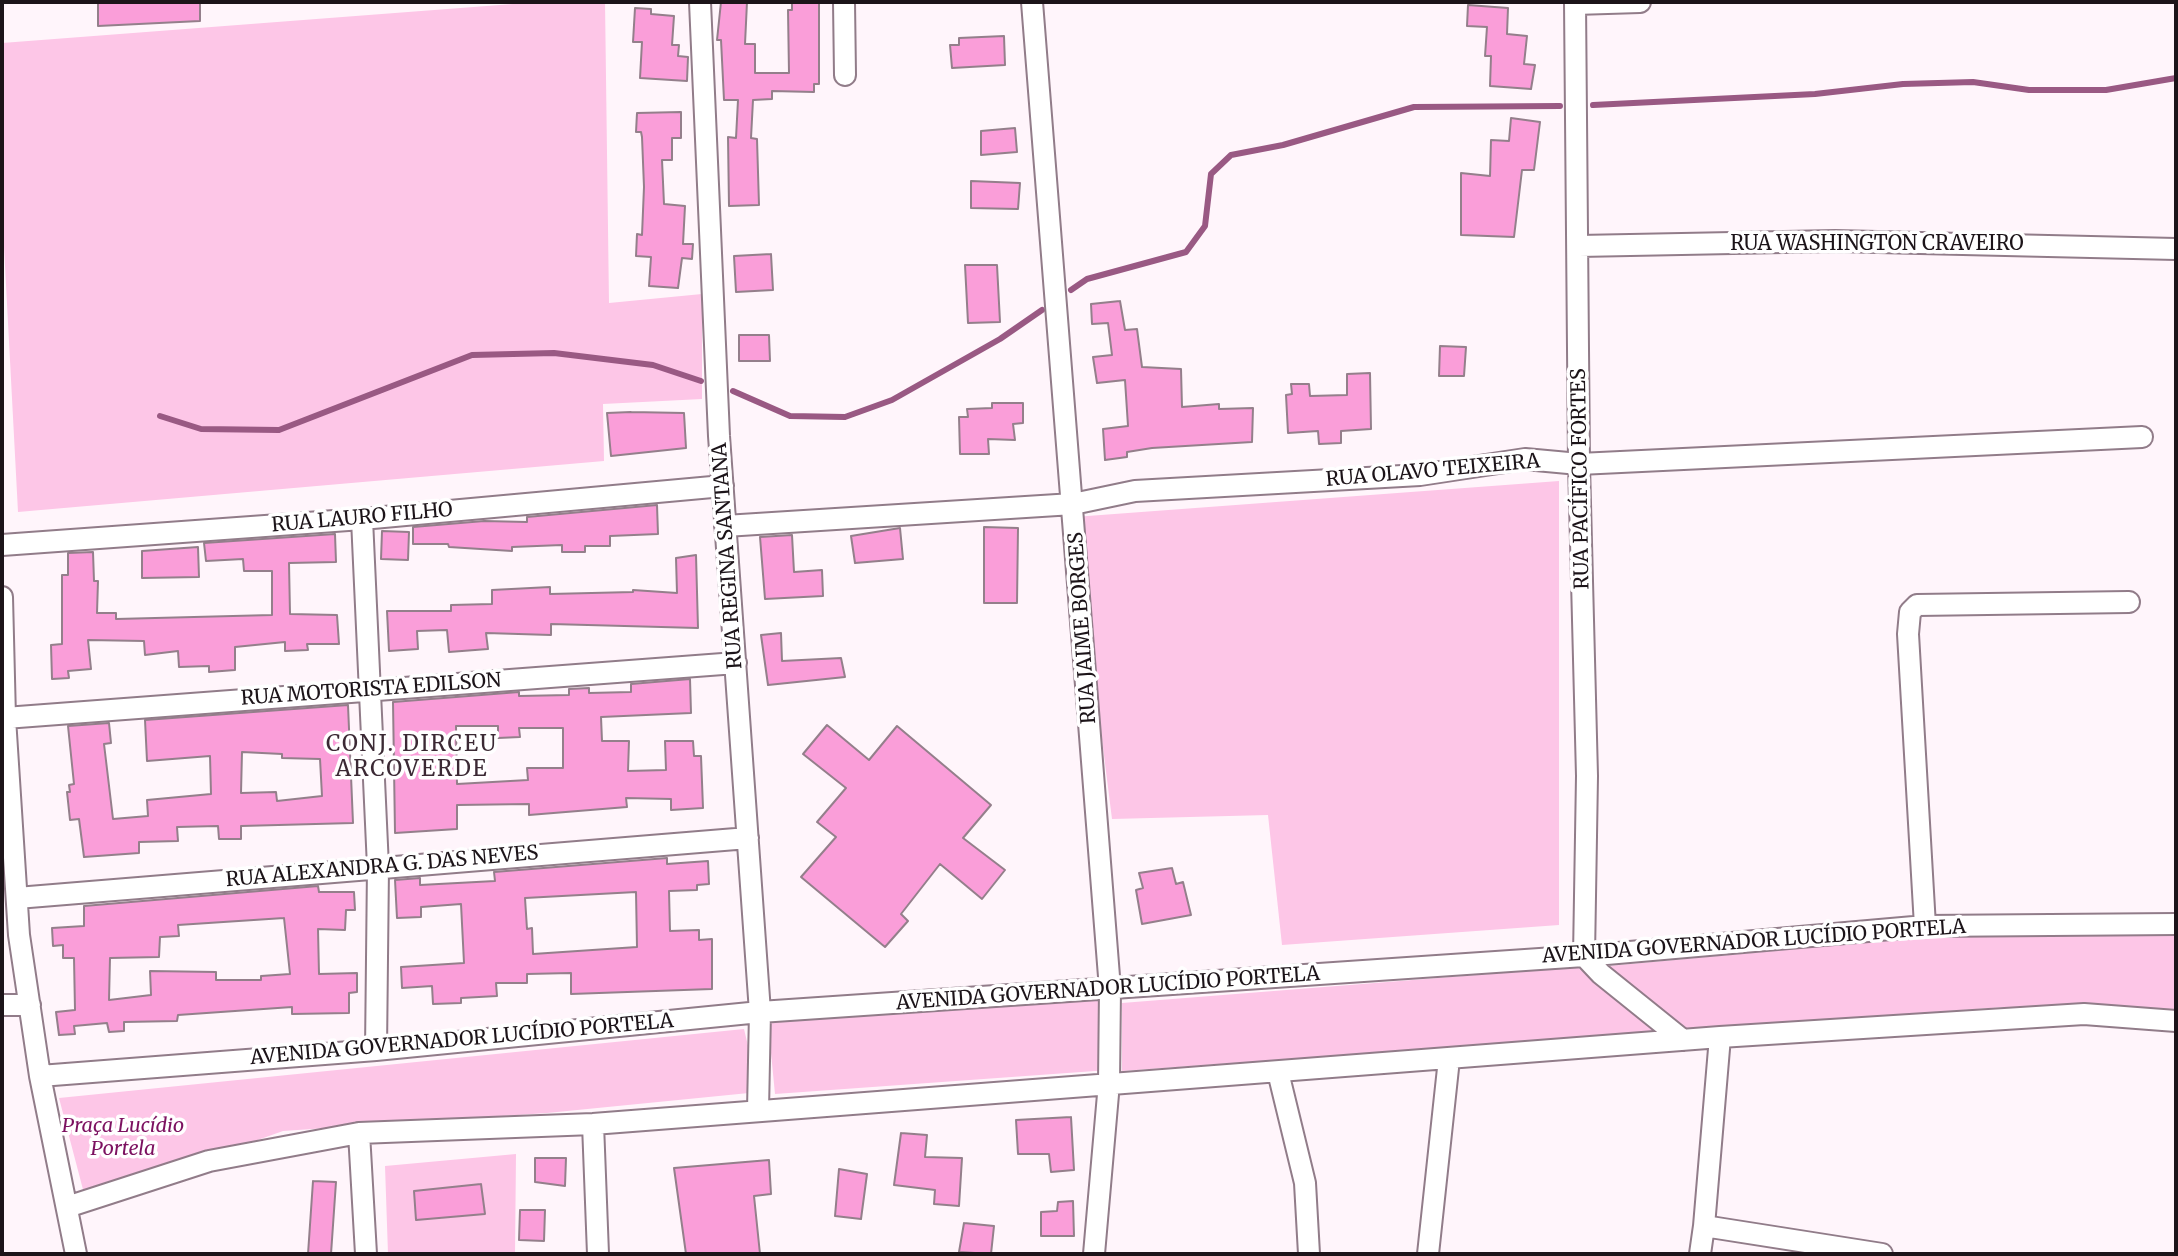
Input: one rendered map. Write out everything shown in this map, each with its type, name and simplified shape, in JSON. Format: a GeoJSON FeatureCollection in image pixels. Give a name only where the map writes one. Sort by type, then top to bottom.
{"type":"FeatureCollection","features":[{"type":"Feature","properties":{"kind":"street","name":"RUA REGINA SANTANA"},"geometry":{"type":"LineString","coordinates":[[700,2],[725,526],[760,1012],[758,1110]]}},
{"type":"Feature","properties":{"kind":"street"},"geometry":{"type":"LineString","coordinates":[[844,2],[845,75]]}},
{"type":"Feature","properties":{"kind":"street","name":"RUA JAIME BORGES"},"geometry":{"type":"LineString","coordinates":[[1032,2],[1110,989],[1109,1083],[1094,1254]]}},
{"type":"Feature","properties":{"kind":"street"},"geometry":{"type":"LineString","coordinates":[[1575,3],[1640,2]]}},
{"type":"Feature","properties":{"kind":"street","name":"RUA PACÍFICO FORTES"},"geometry":{"type":"LineString","coordinates":[[1575,3],[1579,464],[1587,776],[1584,956]]}},
{"type":"Feature","properties":{"kind":"street","name":"RUA WASHINGTON CRAVEIRO"},"geometry":{"type":"LineString","coordinates":[[1579,246],[1835,241],[2176,249]]}},
{"type":"Feature","properties":{"kind":"street","name":"RUA OLAVO TEIXEIRA"},"geometry":{"type":"LineString","coordinates":[[725,526],[1073,504],[1135,491],[1420,475],[1525,459],[1579,464],[2142,437]]}},
{"type":"Feature","properties":{"kind":"street","name":"RUA LAURO FILHO"},"geometry":{"type":"LineString","coordinates":[[2,545],[362,519],[723,486]]}},
{"type":"Feature","properties":{"kind":"street"},"geometry":{"type":"LineString","coordinates":[[362,519],[378,867],[376,1050]]}},
{"type":"Feature","properties":{"kind":"street"},"geometry":{"type":"LineString","coordinates":[[2,597],[5,718],[17,898],[40,1076],[76,1254]]}},
{"type":"Feature","properties":{"kind":"street"},"geometry":{"type":"LineString","coordinates":[[1925,926],[1908,634],[1910,612],[1917,605],[2129,602]]}},
{"type":"Feature","properties":{"kind":"street","name":"RUA MOTORISTA EDILSON"},"geometry":{"type":"LineString","coordinates":[[5,718],[736,663]]}},
{"type":"Feature","properties":{"kind":"street","name":"RUA ALEXANDRA G. DAS NEVES"},"geometry":{"type":"LineString","coordinates":[[17,898],[748,838]]}},
{"type":"Feature","properties":{"kind":"street","name":"AVENIDA GOVERNADOR LUCÍDIO PORTELA"},"geometry":{"type":"LineString","coordinates":[[40,1076],[376,1050],[760,1012],[1584,956],[1925,926],[2176,924]]}},
{"type":"Feature","properties":{"kind":"street"},"geometry":{"type":"LineString","coordinates":[[1584,956],[1601,974],[1683,1040]]}},
{"type":"Feature","properties":{"kind":"street"},"geometry":{"type":"LineString","coordinates":[[2,1005],[30,1005]]}},
{"type":"Feature","properties":{"kind":"street"},"geometry":{"type":"LineString","coordinates":[[67,1207],[209,1161],[359,1133],[593,1124],[1720,1037],[2084,1014],[2176,1021]]}},
{"type":"Feature","properties":{"kind":"street"},"geometry":{"type":"LineString","coordinates":[[1700,1254],[1713,1229],[1720,1037]]}},
{"type":"Feature","properties":{"kind":"street"},"geometry":{"type":"LineString","coordinates":[[1428,1254],[1449,1059]]}},
{"type":"Feature","properties":{"kind":"street"},"geometry":{"type":"LineString","coordinates":[[1278,1072],[1305,1183],[1309,1254]]}},
{"type":"Feature","properties":{"kind":"street"},"geometry":{"type":"LineString","coordinates":[[593,1124],[598,1254]]}},
{"type":"Feature","properties":{"kind":"street"},"geometry":{"type":"LineString","coordinates":[[359,1133],[366,1254]]}},
{"type":"Feature","properties":{"kind":"street"},"geometry":{"type":"LineString","coordinates":[[1713,1229],[1882,1254]]}},
{"type":"Feature","properties":{"kind":"green space"},"geometry":{"type":"Polygon","coordinates":[[[539,2],[605,2],[609,303],[702,294],[702,399],[603,404],[604,461],[18,512],[2,209],[2,43],[539,2]]]}},
{"type":"Feature","properties":{"kind":"green space"},"geometry":{"type":"Polygon","coordinates":[[[1559,481],[1559,925],[1282,945],[1268,815],[1112,819],[1074,517],[1559,481]]]}},
{"type":"Feature","properties":{"kind":"green space"},"geometry":{"type":"Polygon","coordinates":[[[2176,933],[2176,1009],[2004,1007],[1689,1030],[1608,966],[1926,937],[2176,933]]]}},
{"type":"Feature","properties":{"kind":"green space"},"geometry":{"type":"Polygon","coordinates":[[[1577,967],[1657,1033],[1122,1071],[1122,1003],[1577,967]]]}},
{"type":"Feature","properties":{"kind":"green space"},"geometry":{"type":"Polygon","coordinates":[[[1100,1000],[1109,1070],[775,1094],[768,1022],[1100,1000]]]}},
{"type":"Feature","properties":{"kind":"green space","name":"Praça Lucídio Portela"},"geometry":{"type":"Polygon","coordinates":[[[744,1029],[759,1092],[547,1113],[283,1131],[86,1201],[59,1098],[744,1029]]]}},
{"type":"Feature","properties":{"kind":"green space"},"geometry":{"type":"Polygon","coordinates":[[[516,1154],[515,1254],[388,1254],[385,1166],[516,1154]]]}},
{"type":"Feature","properties":{"kind":"building"},"geometry":{"type":"Polygon","coordinates":[[[98,2],[200,2],[200,21],[98,26],[98,2]]]}},
{"type":"Feature","properties":{"kind":"building"},"geometry":{"type":"Polygon","coordinates":[[[721,2],[747,2],[745,44],[755,44],[755,73],[789,73],[788,10],[792,10],[792,2],[819,2],[819,84],[814,84],[814,92],[772,91],[772,99],[753,100],[751,138],[757,139],[759,205],[729,206],[728,137],[736,138],[738,100],[724,100],[721,40],[717,40],[721,2]]]}},
{"type":"Feature","properties":{"kind":"building"},"geometry":{"type":"Polygon","coordinates":[[[1468,5],[1508,8],[1507,34],[1527,36],[1524,64],[1535,65],[1531,89],[1490,86],[1491,56],[1485,56],[1487,27],[1467,26],[1468,5]]]}},
{"type":"Feature","properties":{"kind":"building"},"geometry":{"type":"Polygon","coordinates":[[[635,8],[651,9],[651,14],[674,16],[672,45],[679,45],[678,56],[688,57],[687,81],[640,78],[642,42],[633,42],[635,8]]]}},
{"type":"Feature","properties":{"kind":"building"},"geometry":{"type":"Polygon","coordinates":[[[1004,36],[1005,65],[952,68],[950,45],[959,45],[959,38],[1004,36]]]}},
{"type":"Feature","properties":{"kind":"building"},"geometry":{"type":"Polygon","coordinates":[[[681,112],[681,138],[672,138],[672,160],[662,160],[664,204],[685,206],[683,244],[693,244],[692,259],[682,258],[678,288],[649,286],[651,257],[636,256],[637,234],[642,235],[644,187],[642,137],[641,132],[636,132],[637,113],[681,112]]]}},
{"type":"Feature","properties":{"kind":"building"},"geometry":{"type":"Polygon","coordinates":[[[1511,118],[1540,122],[1534,170],[1522,170],[1514,237],[1461,235],[1461,173],[1490,176],[1491,140],[1509,141],[1511,118]]]}},
{"type":"Feature","properties":{"kind":"building"},"geometry":{"type":"Polygon","coordinates":[[[1015,128],[1017,152],[981,155],[981,131],[1015,128]]]}},
{"type":"Feature","properties":{"kind":"building"},"geometry":{"type":"Polygon","coordinates":[[[971,181],[1020,183],[1018,209],[971,208],[971,181]]]}},
{"type":"Feature","properties":{"kind":"building"},"geometry":{"type":"Polygon","coordinates":[[[771,254],[773,290],[736,292],[734,256],[771,254]]]}},
{"type":"Feature","properties":{"kind":"building"},"geometry":{"type":"Polygon","coordinates":[[[965,265],[997,265],[1000,322],[968,323],[965,265]]]}},
{"type":"Feature","properties":{"kind":"building"},"geometry":{"type":"Polygon","coordinates":[[[1120,301],[1125,330],[1137,329],[1142,367],[1181,369],[1182,407],[1219,404],[1219,409],[1253,408],[1252,442],[1152,448],[1127,452],[1127,457],[1105,460],[1103,429],[1128,426],[1125,380],[1097,383],[1093,357],[1112,355],[1108,323],[1092,324],[1091,304],[1120,301]]]}},
{"type":"Feature","properties":{"kind":"building"},"geometry":{"type":"Polygon","coordinates":[[[739,335],[769,335],[770,361],[739,361],[739,335]]]}},
{"type":"Feature","properties":{"kind":"building"},"geometry":{"type":"Polygon","coordinates":[[[1440,346],[1466,347],[1464,376],[1439,376],[1440,346]]]}},
{"type":"Feature","properties":{"kind":"building"},"geometry":{"type":"Polygon","coordinates":[[[1370,373],[1371,429],[1341,431],[1341,443],[1319,444],[1318,431],[1288,433],[1286,395],[1292,394],[1291,384],[1309,384],[1310,396],[1347,395],[1347,374],[1370,373]]]}},
{"type":"Feature","properties":{"kind":"building"},"geometry":{"type":"Polygon","coordinates":[[[992,403],[1023,403],[1023,423],[1013,424],[1015,440],[988,439],[989,454],[960,454],[959,417],[968,417],[967,409],[992,408],[992,403]]]}},
{"type":"Feature","properties":{"kind":"building"},"geometry":{"type":"Polygon","coordinates":[[[607,413],[684,413],[686,448],[611,456],[607,413]]]}},
{"type":"Feature","properties":{"kind":"building"},"geometry":{"type":"Polygon","coordinates":[[[657,505],[658,534],[610,536],[610,546],[585,546],[585,552],[562,552],[562,545],[512,547],[512,551],[449,547],[448,544],[413,544],[413,527],[484,521],[527,522],[527,517],[657,505]]]}},
{"type":"Feature","properties":{"kind":"building"},"geometry":{"type":"Polygon","coordinates":[[[984,527],[1018,528],[1017,603],[984,603],[984,527]]]}},
{"type":"Feature","properties":{"kind":"building"},"geometry":{"type":"Polygon","coordinates":[[[900,528],[903,559],[855,563],[851,536],[900,528]]]}},
{"type":"Feature","properties":{"kind":"building"},"geometry":{"type":"Polygon","coordinates":[[[382,531],[409,532],[408,560],[381,559],[382,531]]]}},
{"type":"Feature","properties":{"kind":"building"},"geometry":{"type":"Polygon","coordinates":[[[335,534],[336,562],[289,563],[290,614],[337,615],[339,644],[307,644],[308,650],[285,651],[285,642],[235,647],[235,670],[209,672],[209,666],[179,667],[178,651],[145,655],[144,641],[88,640],[91,669],[68,671],[69,678],[52,679],[51,645],[62,644],[62,575],[68,575],[68,553],[93,552],[94,581],[98,581],[97,613],[116,613],[116,619],[272,615],[272,571],[244,571],[243,559],[206,561],[204,543],[335,534]]]}},
{"type":"Feature","properties":{"kind":"building"},"geometry":{"type":"Polygon","coordinates":[[[792,535],[794,572],[822,570],[823,596],[765,599],[760,537],[792,535]]]}},
{"type":"Feature","properties":{"kind":"building"},"geometry":{"type":"Polygon","coordinates":[[[198,547],[199,577],[142,578],[142,551],[198,547]]]}},
{"type":"Feature","properties":{"kind":"building"},"geometry":{"type":"Polygon","coordinates":[[[696,555],[698,628],[551,624],[551,635],[486,633],[488,649],[449,652],[447,630],[417,631],[418,649],[389,651],[387,611],[451,611],[451,605],[492,604],[492,590],[550,587],[550,594],[633,590],[677,593],[676,558],[696,555]]]}},
{"type":"Feature","properties":{"kind":"building"},"geometry":{"type":"Polygon","coordinates":[[[781,633],[782,661],[841,658],[845,677],[768,685],[761,635],[781,633]]]}},
{"type":"Feature","properties":{"kind":"building"},"geometry":{"type":"Polygon","coordinates":[[[690,679],[691,713],[601,717],[602,741],[629,741],[628,771],[666,770],[665,741],[693,741],[694,756],[701,756],[703,808],[671,810],[671,799],[626,798],[627,807],[529,815],[529,804],[457,805],[457,829],[395,833],[393,702],[519,692],[519,696],[569,695],[569,689],[589,688],[589,693],[631,692],[631,684],[690,679]],[[456,726],[457,784],[528,780],[527,768],[563,768],[563,728],[519,728],[520,737],[498,738],[498,726],[456,726]]]}},
{"type":"Feature","properties":{"kind":"building"},"geometry":{"type":"Polygon","coordinates":[[[348,705],[353,823],[241,826],[241,839],[219,839],[218,826],[177,827],[178,841],[139,842],[139,853],[84,857],[79,819],[70,820],[67,792],[70,792],[69,785],[74,784],[68,726],[109,723],[111,743],[104,744],[113,819],[148,816],[147,800],[211,794],[210,756],[147,761],[145,720],[348,705]],[[242,752],[241,793],[276,792],[277,801],[322,796],[320,759],[282,758],[282,754],[242,752]]]}},
{"type":"Feature","properties":{"kind":"building"},"geometry":{"type":"Polygon","coordinates":[[[827,725],[869,760],[897,726],[991,805],[963,838],[1005,870],[982,899],[940,864],[901,914],[908,921],[885,947],[801,877],[836,837],[817,822],[846,788],[803,754],[827,725]]]}},
{"type":"Feature","properties":{"kind":"building"},"geometry":{"type":"Polygon","coordinates":[[[667,858],[667,864],[708,861],[709,884],[697,885],[697,890],[669,891],[670,931],[699,930],[699,940],[712,939],[712,989],[571,994],[571,973],[527,974],[527,983],[496,983],[497,996],[461,998],[461,1003],[433,1004],[432,986],[402,988],[401,967],[464,963],[461,904],[421,907],[421,917],[397,918],[395,880],[420,878],[420,885],[495,881],[494,872],[667,858]],[[636,892],[525,898],[527,929],[532,928],[533,954],[637,947],[636,892]]]}},
{"type":"Feature","properties":{"kind":"building"},"geometry":{"type":"Polygon","coordinates":[[[1172,868],[1176,884],[1183,882],[1191,915],[1142,924],[1136,890],[1143,888],[1139,873],[1172,868]]]}},
{"type":"Feature","properties":{"kind":"building"},"geometry":{"type":"Polygon","coordinates":[[[318,886],[319,892],[354,892],[355,910],[346,910],[345,930],[318,929],[319,974],[357,973],[357,992],[349,993],[349,1013],[292,1014],[292,1007],[178,1015],[177,1021],[124,1022],[124,1031],[109,1032],[107,1023],[74,1026],[75,1034],[59,1035],[56,1012],[75,1010],[74,958],[63,958],[63,945],[53,946],[52,928],[84,926],[84,906],[318,886]],[[284,918],[178,925],[179,936],[160,937],[159,957],[110,958],[109,1000],[151,995],[150,971],[216,972],[216,980],[261,980],[261,976],[290,974],[284,918]]]}},
{"type":"Feature","properties":{"kind":"building"},"geometry":{"type":"Polygon","coordinates":[[[1071,1117],[1074,1170],[1051,1172],[1049,1154],[1018,1154],[1016,1120],[1071,1117]]]}},
{"type":"Feature","properties":{"kind":"building"},"geometry":{"type":"Polygon","coordinates":[[[901,1133],[927,1135],[925,1157],[962,1158],[959,1206],[934,1204],[935,1190],[894,1185],[901,1133]]]}},
{"type":"Feature","properties":{"kind":"building"},"geometry":{"type":"Polygon","coordinates":[[[535,1158],[566,1158],[565,1186],[535,1182],[535,1158]]]}},
{"type":"Feature","properties":{"kind":"building"},"geometry":{"type":"Polygon","coordinates":[[[769,1160],[771,1194],[754,1196],[760,1254],[686,1254],[674,1168],[769,1160]]]}},
{"type":"Feature","properties":{"kind":"building"},"geometry":{"type":"Polygon","coordinates":[[[839,1169],[867,1174],[861,1219],[835,1216],[839,1169]]]}},
{"type":"Feature","properties":{"kind":"building"},"geometry":{"type":"Polygon","coordinates":[[[313,1181],[336,1182],[331,1254],[308,1254],[313,1181]]]}},
{"type":"Feature","properties":{"kind":"building"},"geometry":{"type":"Polygon","coordinates":[[[481,1184],[485,1214],[416,1220],[414,1191],[481,1184]]]}},
{"type":"Feature","properties":{"kind":"building"},"geometry":{"type":"Polygon","coordinates":[[[1073,1201],[1074,1236],[1041,1236],[1041,1212],[1057,1211],[1058,1202],[1073,1201]]]}},
{"type":"Feature","properties":{"kind":"building"},"geometry":{"type":"Polygon","coordinates":[[[520,1210],[545,1210],[544,1241],[519,1240],[520,1210]]]}},
{"type":"Feature","properties":{"kind":"building"},"geometry":{"type":"Polygon","coordinates":[[[964,1223],[994,1226],[991,1254],[959,1252],[964,1223]]]}},
{"type":"Feature","properties":{"kind":"waterway"},"geometry":{"type":"LineString","coordinates":[[1593,105],[1815,94],[1903,84],[1973,82],[2029,90],[2106,90],[2176,78]]}},
{"type":"Feature","properties":{"kind":"waterway"},"geometry":{"type":"LineString","coordinates":[[1071,290],[1087,279],[1186,252],[1205,226],[1211,174],[1231,155],[1283,145],[1414,107],[1560,106]]}},
{"type":"Feature","properties":{"kind":"waterway"},"geometry":{"type":"LineString","coordinates":[[733,391],[790,416],[845,417],[892,400],[1000,339],[1042,310]]}},
{"type":"Feature","properties":{"kind":"waterway"},"geometry":{"type":"LineString","coordinates":[[160,416],[201,429],[279,430],[472,355],[554,353],[653,365],[701,381]]}},
{"type":"Feature","properties":{"kind":"district","name":"CONJ. DIRCEU ARCOVERDE"},"geometry":{"type":"Point","coordinates":[412,758]}}]}
